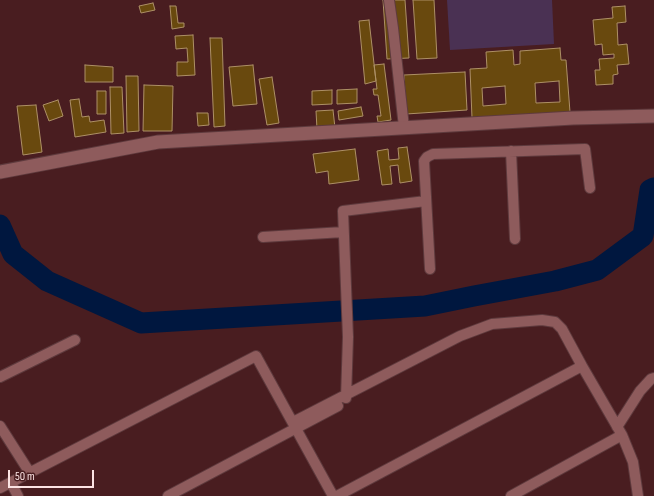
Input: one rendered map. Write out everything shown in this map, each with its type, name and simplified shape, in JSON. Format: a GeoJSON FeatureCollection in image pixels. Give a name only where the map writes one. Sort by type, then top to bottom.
{"type":"FeatureCollection","features":[{"type":"Feature","properties":{"kind":"street"},"geometry":{"type":"LineString","coordinates":[[389,0],[404,127]]}},
{"type":"Feature","properties":{"kind":"street"},"geometry":{"type":"LineString","coordinates":[[0,172],[158,142],[573,118],[654,116]]}},
{"type":"Feature","properties":{"kind":"street"},"geometry":{"type":"LineString","coordinates":[[430,269],[424,161],[427,157],[440,153],[585,149],[590,188]]}},
{"type":"Feature","properties":{"kind":"street"},"geometry":{"type":"LineString","coordinates":[[511,151],[515,239]]}},
{"type":"Feature","properties":{"kind":"street"},"geometry":{"type":"LineString","coordinates":[[345,402],[348,337],[343,212],[426,201]]}},
{"type":"Feature","properties":{"kind":"street"},"geometry":{"type":"LineString","coordinates":[[263,238],[343,232]]}},
{"type":"Feature","properties":{"kind":"street"},"geometry":{"type":"LineString","coordinates":[[168,496],[295,425],[460,336],[492,324],[542,320],[555,322],[562,329],[620,431],[633,462],[638,496]]}},
{"type":"Feature","properties":{"kind":"street"},"geometry":{"type":"LineString","coordinates":[[295,425],[345,402],[468,338]]}},
{"type":"Feature","properties":{"kind":"street"},"geometry":{"type":"LineString","coordinates":[[0,378],[75,340]]}},
{"type":"Feature","properties":{"kind":"street"},"geometry":{"type":"LineString","coordinates":[[0,488],[256,356],[333,496]]}},
{"type":"Feature","properties":{"kind":"street"},"geometry":{"type":"LineString","coordinates":[[337,496],[582,366]]}},
{"type":"Feature","properties":{"kind":"street"},"geometry":{"type":"LineString","coordinates":[[511,496],[620,431],[640,391],[651,379],[654,378]]}},
{"type":"Feature","properties":{"kind":"street"},"geometry":{"type":"LineString","coordinates":[[0,426],[30,473]]}},
{"type":"Feature","properties":{"kind":"street"},"geometry":{"type":"LineString","coordinates":[[11,483],[18,496]]}},
{"type":"Feature","properties":{"kind":"shaded area"},"geometry":{"type":"Polygon","coordinates":[[[447,0],[552,0],[554,44],[450,50],[447,0]]]}},
{"type":"Feature","properties":{"kind":"building"},"geometry":{"type":"Polygon","coordinates":[[[383,0],[405,0],[409,58],[387,59],[383,0]]]}},
{"type":"Feature","properties":{"kind":"building"},"geometry":{"type":"Polygon","coordinates":[[[413,0],[434,0],[437,58],[417,59],[413,0]]]}},
{"type":"Feature","properties":{"kind":"building"},"geometry":{"type":"Polygon","coordinates":[[[153,3],[155,10],[141,13],[139,6],[153,3]]]}},
{"type":"Feature","properties":{"kind":"building"},"geometry":{"type":"Polygon","coordinates":[[[170,6],[176,6],[178,23],[184,23],[184,27],[172,29],[170,6]]]}},
{"type":"Feature","properties":{"kind":"building"},"geometry":{"type":"Polygon","coordinates":[[[625,6],[626,22],[617,23],[618,45],[627,44],[629,64],[617,65],[618,74],[613,75],[613,84],[596,85],[595,70],[600,70],[599,59],[614,58],[614,54],[603,55],[602,44],[595,45],[593,20],[613,18],[612,7],[625,6]]]}},
{"type":"Feature","properties":{"kind":"building"},"geometry":{"type":"Polygon","coordinates":[[[369,20],[376,81],[365,84],[359,21],[369,20]]]}},
{"type":"Feature","properties":{"kind":"building"},"geometry":{"type":"Polygon","coordinates":[[[193,35],[195,75],[177,76],[177,62],[188,62],[187,48],[176,49],[175,36],[193,35]]]}},
{"type":"Feature","properties":{"kind":"building"},"geometry":{"type":"Polygon","coordinates":[[[210,38],[222,38],[225,126],[214,127],[210,38]]]}},
{"type":"Feature","properties":{"kind":"building"},"geometry":{"type":"Polygon","coordinates":[[[560,48],[561,60],[566,60],[570,112],[472,118],[470,69],[487,68],[486,52],[513,50],[514,65],[520,64],[520,51],[560,48]],[[559,81],[535,83],[536,103],[560,102],[559,81]],[[505,86],[482,88],[483,106],[506,104],[505,86]]]}},
{"type":"Feature","properties":{"kind":"building"},"geometry":{"type":"Polygon","coordinates":[[[384,64],[391,120],[378,122],[377,116],[381,116],[378,95],[374,95],[373,89],[377,89],[374,65],[384,64]]]}},
{"type":"Feature","properties":{"kind":"building"},"geometry":{"type":"Polygon","coordinates":[[[85,65],[113,67],[113,82],[85,82],[85,65]]]}},
{"type":"Feature","properties":{"kind":"building"},"geometry":{"type":"Polygon","coordinates":[[[253,65],[257,104],[233,106],[229,67],[253,65]]]}},
{"type":"Feature","properties":{"kind":"building"},"geometry":{"type":"Polygon","coordinates":[[[465,72],[467,110],[406,114],[404,75],[465,72]]]}},
{"type":"Feature","properties":{"kind":"building"},"geometry":{"type":"Polygon","coordinates":[[[126,76],[138,76],[139,131],[127,132],[126,76]]]}},
{"type":"Feature","properties":{"kind":"building"},"geometry":{"type":"Polygon","coordinates":[[[272,77],[279,123],[267,125],[259,79],[272,77]]]}},
{"type":"Feature","properties":{"kind":"building"},"geometry":{"type":"Polygon","coordinates":[[[144,85],[173,86],[172,131],[143,131],[144,85]]]}},
{"type":"Feature","properties":{"kind":"building"},"geometry":{"type":"Polygon","coordinates":[[[110,87],[122,87],[124,133],[111,134],[110,87]]]}},
{"type":"Feature","properties":{"kind":"building"},"geometry":{"type":"Polygon","coordinates":[[[357,89],[357,103],[337,104],[337,90],[357,89]]]}},
{"type":"Feature","properties":{"kind":"building"},"geometry":{"type":"Polygon","coordinates":[[[332,90],[332,104],[312,105],[312,91],[332,90]]]}},
{"type":"Feature","properties":{"kind":"building"},"geometry":{"type":"Polygon","coordinates":[[[97,91],[106,91],[106,114],[97,114],[97,91]]]}},
{"type":"Feature","properties":{"kind":"building"},"geometry":{"type":"Polygon","coordinates":[[[79,99],[82,117],[89,116],[90,122],[104,120],[106,132],[75,137],[70,100],[79,99]]]}},
{"type":"Feature","properties":{"kind":"building"},"geometry":{"type":"Polygon","coordinates":[[[58,100],[63,116],[49,121],[43,105],[58,100]]]}},
{"type":"Feature","properties":{"kind":"building"},"geometry":{"type":"Polygon","coordinates":[[[36,105],[42,152],[23,155],[17,106],[36,105]]]}},
{"type":"Feature","properties":{"kind":"building"},"geometry":{"type":"Polygon","coordinates":[[[361,107],[363,116],[339,120],[338,111],[361,107]]]}},
{"type":"Feature","properties":{"kind":"building"},"geometry":{"type":"Polygon","coordinates":[[[333,110],[335,128],[317,129],[316,111],[333,110]]]}},
{"type":"Feature","properties":{"kind":"building"},"geometry":{"type":"Polygon","coordinates":[[[197,113],[208,113],[209,125],[198,126],[197,113]]]}},
{"type":"Feature","properties":{"kind":"building"},"geometry":{"type":"Polygon","coordinates":[[[407,147],[412,181],[400,183],[398,165],[390,166],[392,184],[382,185],[377,151],[388,149],[389,160],[399,159],[398,148],[407,147]]]}},
{"type":"Feature","properties":{"kind":"building"},"geometry":{"type":"Polygon","coordinates":[[[355,149],[359,180],[329,184],[328,171],[316,173],[313,154],[355,149]]]}},
{"type":"Feature","properties":{"kind":"waterway"},"geometry":{"type":"LineString","coordinates":[[0,225],[13,254],[47,281],[141,323],[425,306],[555,281],[597,270],[643,236],[650,190],[654,188]]}}]}
